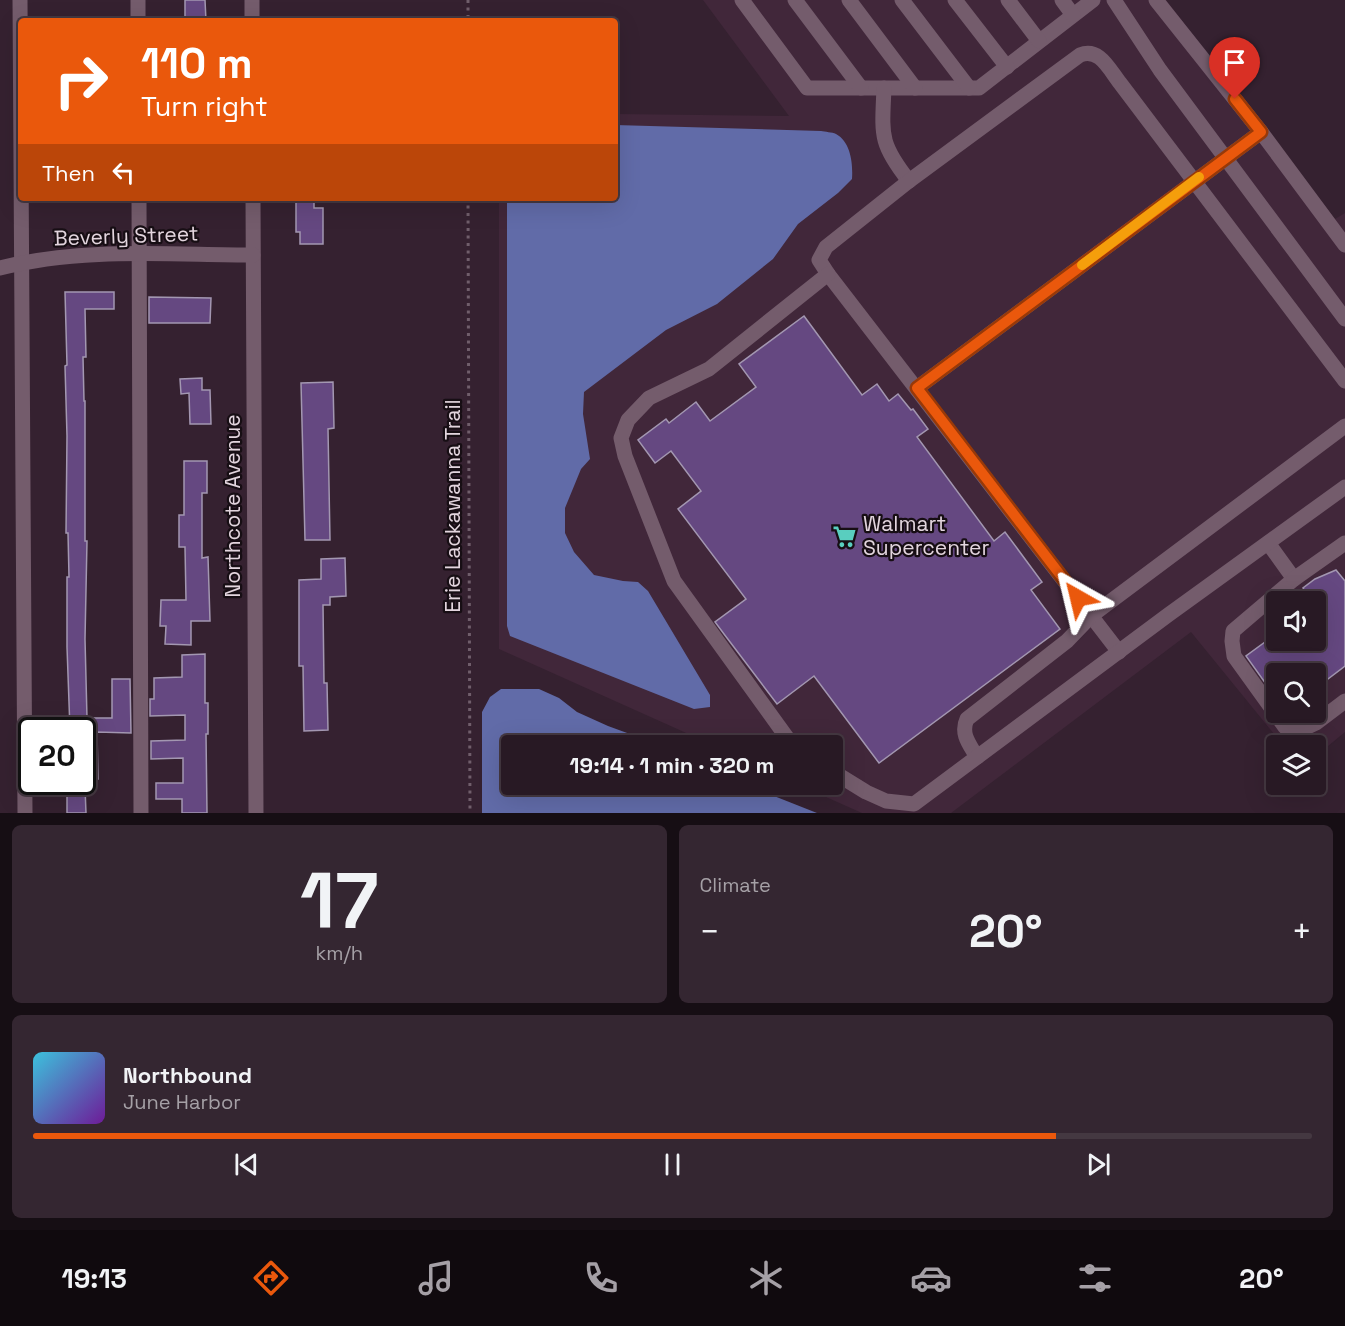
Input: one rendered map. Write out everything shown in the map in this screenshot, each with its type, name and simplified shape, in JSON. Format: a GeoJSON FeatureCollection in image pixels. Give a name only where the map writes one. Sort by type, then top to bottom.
{"type":"FeatureCollection","features":[{"type":"Feature","properties":{"kind":"street"},"geometry":{"type":"LineString","coordinates":[[20,0],[20,18]]}},
{"type":"Feature","properties":{"kind":"street"},"geometry":{"type":"LineString","coordinates":[[138,0],[138,18]]}},
{"type":"Feature","properties":{"kind":"street"},"geometry":{"type":"LineString","coordinates":[[252,0],[252,18]]}},
{"type":"Feature","properties":{"kind":"street"},"geometry":{"type":"LineString","coordinates":[[742,0],[807,88],[979,88],[1092,0]]}},
{"type":"Feature","properties":{"kind":"street"},"geometry":{"type":"LineString","coordinates":[[795,0],[861,88]]}},
{"type":"Feature","properties":{"kind":"street"},"geometry":{"type":"LineString","coordinates":[[849,0],[915,88]]}},
{"type":"Feature","properties":{"kind":"street"},"geometry":{"type":"LineString","coordinates":[[902,0],[969,88]]}},
{"type":"Feature","properties":{"kind":"street"},"geometry":{"type":"LineString","coordinates":[[955,0],[1006,67]]}},
{"type":"Feature","properties":{"kind":"street"},"geometry":{"type":"LineString","coordinates":[[1008,0],[1039,41]]}},
{"type":"Feature","properties":{"kind":"street"},"geometry":{"type":"LineString","coordinates":[[1062,0],[1073,15]]}},
{"type":"Feature","properties":{"kind":"street"},"geometry":{"type":"LineString","coordinates":[[1114,0],[1160,70],[1345,319]]}},
{"type":"Feature","properties":{"kind":"street"},"geometry":{"type":"LineString","coordinates":[[1156,0],[1261,132],[1345,245]]}},
{"type":"Feature","properties":{"kind":"street"},"geometry":{"type":"LineString","coordinates":[[1119,652],[828,274],[819,260],[826,247],[1070,62],[1088,52],[1096,54],[1345,381]]}},
{"type":"Feature","properties":{"kind":"street"},"geometry":{"type":"LineString","coordinates":[[884,88],[883,136],[886,148],[909,182]]}},
{"type":"Feature","properties":{"kind":"street"},"geometry":{"type":"LineString","coordinates":[[917,388],[1261,132]]}},
{"type":"Feature","properties":{"kind":"street"},"geometry":{"type":"LineString","coordinates":[[21,201],[25,813]]}},
{"type":"Feature","properties":{"kind":"street"},"geometry":{"type":"LineString","coordinates":[[139,201],[141,813]]}},
{"type":"Feature","properties":{"kind":"street","name":"Northcote Avenue"},"geometry":{"type":"LineString","coordinates":[[253,201],[256,813]]}},
{"type":"Feature","properties":{"kind":"street","name":"Beverly Street"},"geometry":{"type":"LineString","coordinates":[[0,268],[21,262],[98,254],[253,255]]}},
{"type":"Feature","properties":{"kind":"street"},"geometry":{"type":"LineString","coordinates":[[785,735],[674,580],[625,456],[621,438],[628,420],[649,398],[709,369],[828,274]]}},
{"type":"Feature","properties":{"kind":"street"},"geometry":{"type":"LineString","coordinates":[[977,757],[965,736],[963,727],[966,719],[1067,641],[1091,616],[1345,426]]}},
{"type":"Feature","properties":{"kind":"street"},"geometry":{"type":"LineString","coordinates":[[843,778],[886,801],[914,804],[1345,487]]}},
{"type":"Feature","properties":{"kind":"street"},"geometry":{"type":"LineString","coordinates":[[1268,543],[1294,579]]}},
{"type":"Feature","properties":{"kind":"street"},"geometry":{"type":"LineString","coordinates":[[1345,543],[1294,579],[1233,631],[1232,641],[1234,656],[1285,727],[1299,730],[1316,723],[1345,701]]}},
{"type":"Feature","properties":{"kind":"path"},"geometry":{"type":"LineString","coordinates":[[468,0],[468,18]]}},
{"type":"Feature","properties":{"kind":"path","name":"Erie Lackawanna Trail"},"geometry":{"type":"LineString","coordinates":[[468,201],[470,813]]}},
{"type":"Feature","properties":{"kind":"shaded area"},"geometry":{"type":"Polygon","coordinates":[[[703,0],[1166,0],[1335,219],[1345,213],[1345,732],[1326,748],[1326,735],[1275,735],[1191,632],[951,813],[862,813],[822,795],[843,795],[843,735],[691,735],[499,649],[499,201],[618,201],[618,114],[789,116],[703,0]]]}},
{"type":"Feature","properties":{"kind":"water"},"geometry":{"type":"Polygon","coordinates":[[[618,125],[834,133],[845,142],[848,148],[852,179],[798,224],[773,259],[717,304],[666,330],[584,392],[583,414],[590,459],[581,469],[565,508],[565,533],[574,552],[594,575],[638,582],[648,591],[710,695],[710,707],[694,709],[510,636],[507,626],[507,201],[618,201],[618,125]]]}},
{"type":"Feature","properties":{"kind":"water"},"geometry":{"type":"Polygon","coordinates":[[[501,689],[539,689],[559,698],[577,712],[633,735],[501,735],[501,795],[771,795],[817,813],[482,813],[482,712],[490,697],[501,689]]]}},
{"type":"Feature","properties":{"kind":"building"},"geometry":{"type":"Polygon","coordinates":[[[185,0],[205,0],[206,18],[185,18],[185,0]]]}},
{"type":"Feature","properties":{"kind":"building"},"geometry":{"type":"Polygon","coordinates":[[[296,201],[314,201],[314,208],[323,208],[323,244],[300,244],[300,232],[296,232],[296,201]]]}},
{"type":"Feature","properties":{"kind":"building"},"geometry":{"type":"Polygon","coordinates":[[[65,292],[114,292],[114,309],[85,309],[86,357],[83,357],[85,541],[87,541],[85,639],[87,717],[70,717],[67,647],[67,577],[69,577],[68,533],[66,533],[65,366],[67,365],[65,292]]]}},
{"type":"Feature","properties":{"kind":"building"},"geometry":{"type":"Polygon","coordinates":[[[149,297],[211,298],[210,323],[149,323],[149,297]]]}},
{"type":"Feature","properties":{"kind":"building","name":"Walmart Supercenter"},"geometry":{"type":"Polygon","coordinates":[[[804,316],[862,395],[877,384],[889,401],[898,394],[911,410],[913,409],[928,429],[917,437],[994,541],[1005,532],[1042,582],[1031,590],[1060,629],[879,763],[814,676],[777,704],[715,622],[746,599],[678,509],[701,491],[671,451],[655,463],[638,440],[666,419],[669,423],[696,402],[710,421],[756,387],[739,364],[804,316]]]}},
{"type":"Feature","properties":{"kind":"building"},"geometry":{"type":"Polygon","coordinates":[[[202,378],[202,390],[210,390],[211,424],[190,424],[189,393],[181,394],[180,379],[202,378]]]}},
{"type":"Feature","properties":{"kind":"building"},"geometry":{"type":"Polygon","coordinates":[[[333,382],[334,428],[328,429],[330,540],[305,540],[301,383],[333,382]]]}},
{"type":"Feature","properties":{"kind":"building"},"geometry":{"type":"Polygon","coordinates":[[[184,461],[207,461],[207,493],[202,493],[202,558],[208,557],[210,621],[191,621],[191,645],[165,644],[166,626],[160,626],[161,600],[186,600],[185,547],[179,547],[179,515],[184,515],[184,461]]]}},
{"type":"Feature","properties":{"kind":"building"},"geometry":{"type":"Polygon","coordinates":[[[345,558],[346,596],[330,597],[330,605],[323,605],[324,683],[327,683],[328,730],[304,731],[303,666],[299,666],[299,580],[321,579],[321,559],[345,558]]]}},
{"type":"Feature","properties":{"kind":"building"},"geometry":{"type":"Polygon","coordinates":[[[1336,570],[1345,581],[1345,666],[1326,680],[1326,663],[1266,663],[1266,684],[1246,656],[1266,641],[1266,651],[1326,651],[1326,591],[1305,591],[1303,588],[1315,579],[1336,570]]]}},
{"type":"Feature","properties":{"kind":"building"},"geometry":{"type":"Polygon","coordinates":[[[205,654],[205,703],[208,703],[207,813],[182,813],[182,799],[156,799],[156,783],[183,783],[183,758],[151,759],[151,741],[185,740],[185,715],[150,716],[150,699],[154,699],[154,678],[182,677],[182,655],[205,654]]]}},
{"type":"Feature","properties":{"kind":"building"},"geometry":{"type":"Polygon","coordinates":[[[112,679],[130,679],[131,733],[97,732],[98,779],[96,779],[96,718],[112,718],[112,679]]]}},
{"type":"Feature","properties":{"kind":"building"},"geometry":{"type":"Polygon","coordinates":[[[67,795],[85,795],[86,813],[67,813],[67,795]]]}},
{"type":"Feature","properties":{"kind":"slow traffic"},"geometry":{"type":"LineString","coordinates":[[1082,265],[1199,177]]}},
{"type":"Feature","properties":{"kind":"place","name":"Walmart Supercenter"},"geometry":{"type":"Point","coordinates":[845,536]}},
{"type":"Feature","properties":{"kind":"route"},"geometry":{"type":"LineString","coordinates":[[1078,598],[917,388],[1261,132],[1235,99]]}}]}
